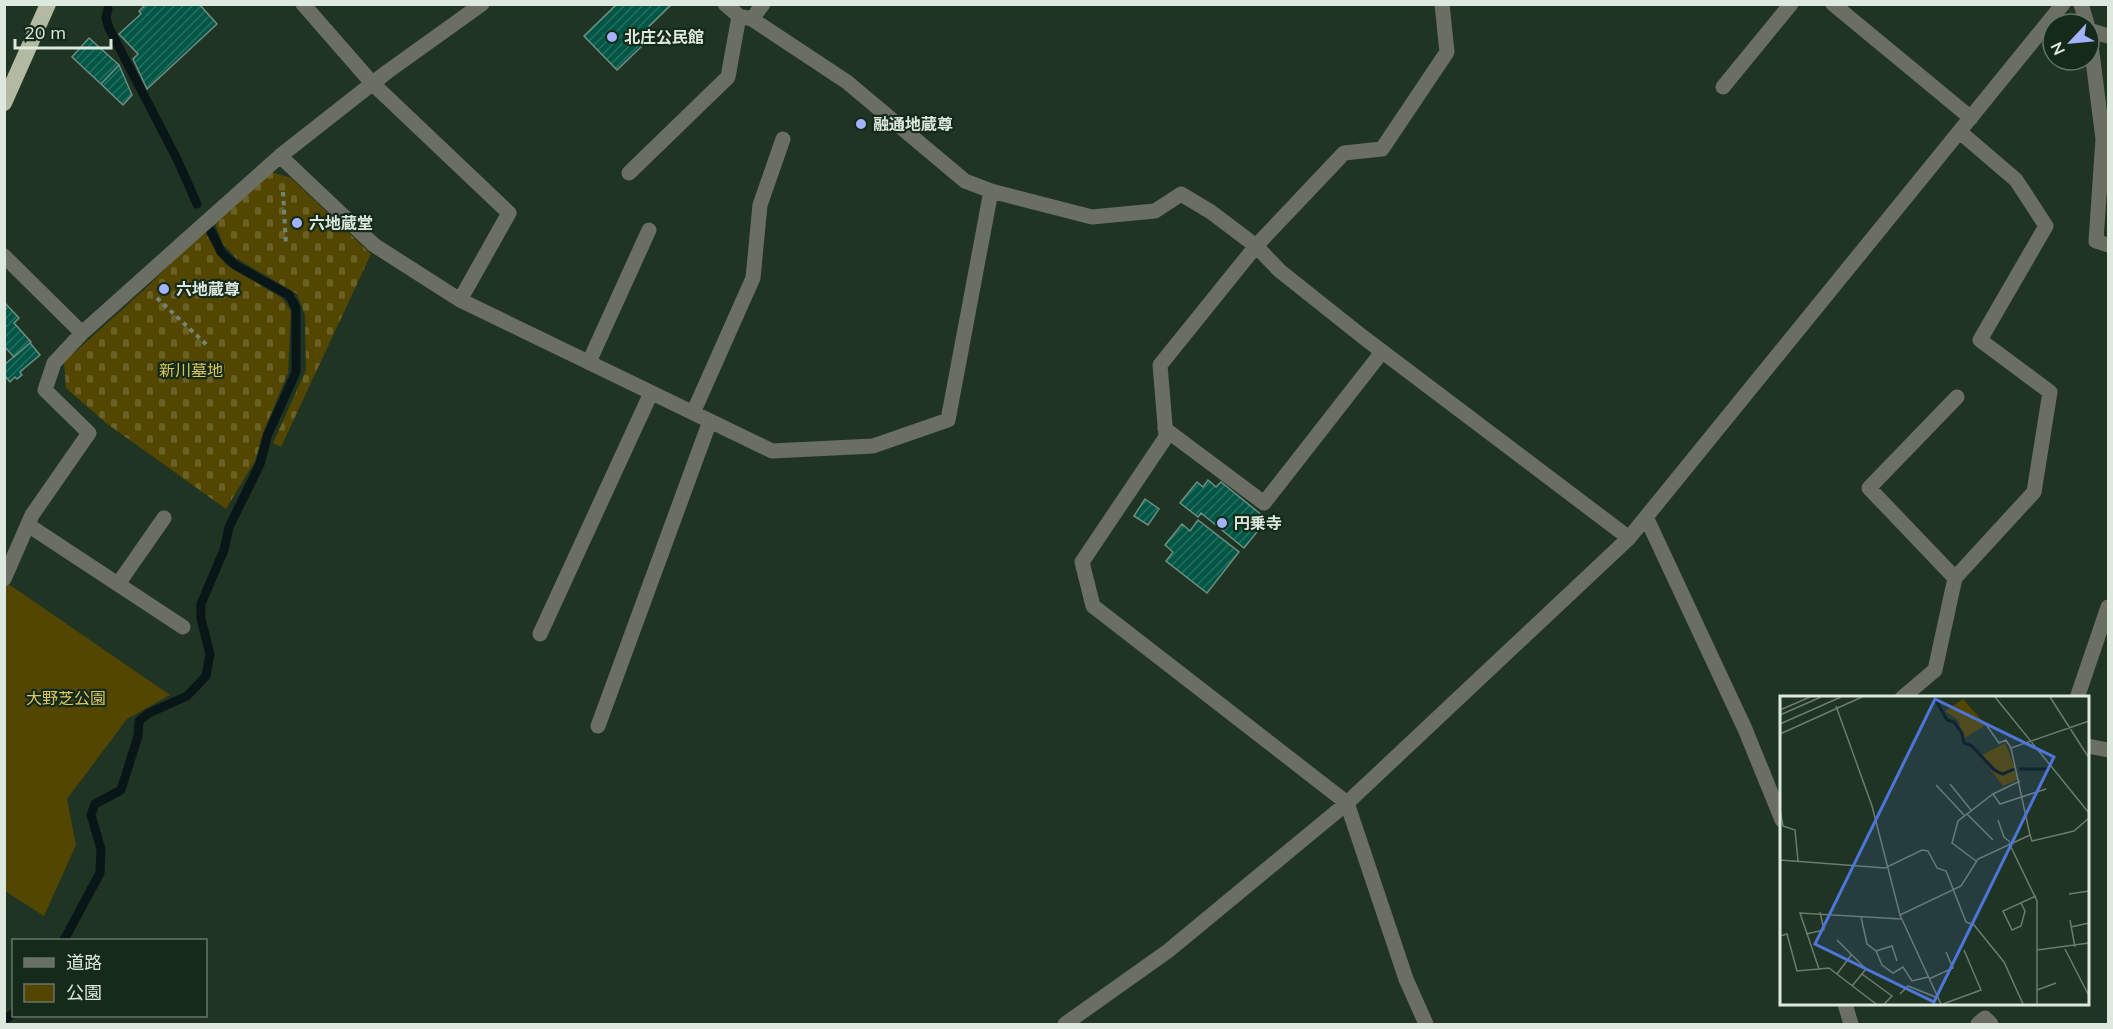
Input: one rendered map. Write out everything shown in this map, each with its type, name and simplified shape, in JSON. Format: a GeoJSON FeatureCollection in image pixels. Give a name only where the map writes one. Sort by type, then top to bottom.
{"type":"FeatureCollection","features":[{"type":"Feature","properties":{"kind":"highway"},"geometry":{"type":"LineString","coordinates":[[4,103],[48,4]]}},
{"type":"Feature","properties":{"kind":"street"},"geometry":{"type":"LineString","coordinates":[[303,4],[372,83],[509,213],[460,300]]}},
{"type":"Feature","properties":{"kind":"street"},"geometry":{"type":"LineString","coordinates":[[4,579],[32,515],[89,433],[45,390],[54,363],[82,333],[280,156],[372,83],[482,4]]}},
{"type":"Feature","properties":{"kind":"street"},"geometry":{"type":"LineString","coordinates":[[725,4],[847,82],[965,181],[1092,217],[1155,211],[1181,194],[1211,212],[1256,246],[1280,271],[1382,352],[1629,538]]}},
{"type":"Feature","properties":{"kind":"street"},"geometry":{"type":"LineString","coordinates":[[629,173],[728,77],[745,18],[763,4]]}},
{"type":"Feature","properties":{"kind":"street"},"geometry":{"type":"LineString","coordinates":[[1426,1024],[1406,979],[1347,803],[1093,606],[1082,562],[1166,437],[1160,365],[1256,246],[1344,153],[1382,149],[1447,52],[1442,4]]}},
{"type":"Feature","properties":{"kind":"street"},"geometry":{"type":"LineString","coordinates":[[1723,87],[1791,4]]}},
{"type":"Feature","properties":{"kind":"street"},"geometry":{"type":"LineString","coordinates":[[1833,4],[1971,118]]}},
{"type":"Feature","properties":{"kind":"street"},"geometry":{"type":"LineString","coordinates":[[1065,1024],[1168,951],[1347,803],[1629,538],[2063,4]]}},
{"type":"Feature","properties":{"kind":"street"},"geometry":{"type":"LineString","coordinates":[[2095,72],[2106,140],[2096,241],[2109,245]]}},
{"type":"Feature","properties":{"kind":"street"},"geometry":{"type":"LineString","coordinates":[[1904,696],[1935,670],[1955,578],[2034,492],[2050,392],[1980,340],[2046,226],[2016,180],[1960,132]]}},
{"type":"Feature","properties":{"kind":"street"},"geometry":{"type":"LineString","coordinates":[[693,413],[753,278],[760,205],[783,139]]}},
{"type":"Feature","properties":{"kind":"street"},"geometry":{"type":"LineString","coordinates":[[280,156],[374,245],[460,300],[772,451],[873,446],[948,420],[991,190]]}},
{"type":"Feature","properties":{"kind":"street"},"geometry":{"type":"LineString","coordinates":[[589,362],[649,230]]}},
{"type":"Feature","properties":{"kind":"street"},"geometry":{"type":"LineString","coordinates":[[4,256],[82,333]]}},
{"type":"Feature","properties":{"kind":"street"},"geometry":{"type":"LineString","coordinates":[[1165,429],[1264,502],[1382,352]]}},
{"type":"Feature","properties":{"kind":"street"},"geometry":{"type":"LineString","coordinates":[[540,634],[651,393]]}},
{"type":"Feature","properties":{"kind":"street"},"geometry":{"type":"LineString","coordinates":[[1955,578],[1869,488],[1958,397]]}},
{"type":"Feature","properties":{"kind":"street"},"geometry":{"type":"LineString","coordinates":[[598,726],[710,421]]}},
{"type":"Feature","properties":{"kind":"street"},"geometry":{"type":"LineString","coordinates":[[1646,517],[1778,800]]}},
{"type":"Feature","properties":{"kind":"street"},"geometry":{"type":"LineString","coordinates":[[118,584],[164,518]]}},
{"type":"Feature","properties":{"kind":"street"},"geometry":{"type":"LineString","coordinates":[[28,525],[183,627]]}},
{"type":"Feature","properties":{"kind":"street"},"geometry":{"type":"LineString","coordinates":[[2078,696],[2109,607]]}},
{"type":"Feature","properties":{"kind":"street"},"geometry":{"type":"LineString","coordinates":[[2089,746],[2109,750]]}},
{"type":"Feature","properties":{"kind":"street"},"geometry":{"type":"LineString","coordinates":[[1845,1005],[1851,1024]]}},
{"type":"Feature","properties":{"kind":"street"},"geometry":{"type":"LineString","coordinates":[[1978,1024],[1985,1018],[1990,1024]]}},
{"type":"Feature","properties":{"kind":"path"},"geometry":{"type":"LineString","coordinates":[[280,156],[286,244]]}},
{"type":"Feature","properties":{"kind":"path"},"geometry":{"type":"LineString","coordinates":[[139,282],[209,347]]}},
{"type":"Feature","properties":{"kind":"green space"},"geometry":{"type":"Polygon","coordinates":[[[271,172],[291,178],[371,254],[281,447],[273,443],[306,370],[305,315],[297,294],[236,258],[223,244],[215,223],[271,172]]]}},
{"type":"Feature","properties":{"kind":"green space","name":"新川墓地"},"geometry":{"type":"Polygon","coordinates":[[[204,231],[225,264],[282,298],[291,311],[288,373],[263,433],[255,461],[226,509],[106,423],[66,388],[64,362],[146,288],[204,231]]]}},
{"type":"Feature","properties":{"kind":"green space","name":"大野芝公園"},"geometry":{"type":"Polygon","coordinates":[[[4,581],[170,695],[127,719],[67,799],[76,845],[44,916],[5,891],[4,581]]]}},
{"type":"Feature","properties":{"kind":"building"},"geometry":{"type":"Polygon","coordinates":[[[146,4],[199,4],[217,24],[147,89],[133,59],[138,54],[119,34],[141,14],[139,11],[146,4]]]}},
{"type":"Feature","properties":{"kind":"building","name":"北庄公民館"},"geometry":{"type":"Polygon","coordinates":[[[617,4],[672,4],[636,39],[642,46],[617,70],[584,36],[617,4]]]}},
{"type":"Feature","properties":{"kind":"building"},"geometry":{"type":"Polygon","coordinates":[[[89,38],[119,65],[101,84],[72,57],[89,38]]]}},
{"type":"Feature","properties":{"kind":"building"},"geometry":{"type":"Polygon","coordinates":[[[119,65],[132,95],[123,105],[101,84],[119,65]]]}},
{"type":"Feature","properties":{"kind":"building"},"geometry":{"type":"Polygon","coordinates":[[[4,302],[19,318],[14,323],[31,342],[14,357],[4,346],[4,302]]]}},
{"type":"Feature","properties":{"kind":"building"},"geometry":{"type":"Polygon","coordinates":[[[30,343],[40,355],[20,372],[22,375],[10,382],[4,375],[4,365],[30,343]]]}},
{"type":"Feature","properties":{"kind":"building"},"geometry":{"type":"Polygon","coordinates":[[[1208,480],[1216,487],[1221,482],[1263,516],[1261,519],[1265,522],[1244,548],[1201,513],[1198,517],[1180,503],[1197,482],[1203,487],[1208,480]]]}},
{"type":"Feature","properties":{"kind":"building"},"geometry":{"type":"Polygon","coordinates":[[[1145,499],[1159,509],[1148,525],[1134,516],[1145,499]]]}},
{"type":"Feature","properties":{"kind":"building"},"geometry":{"type":"Polygon","coordinates":[[[1198,520],[1239,552],[1207,593],[1166,561],[1173,552],[1165,545],[1182,524],[1190,531],[1198,520]]]}},
{"type":"Feature","properties":{"kind":"waterway"},"geometry":{"type":"LineString","coordinates":[[108,9],[106,18],[109,28],[177,159],[197,204]]}},
{"type":"Feature","properties":{"kind":"waterway"},"geometry":{"type":"LineString","coordinates":[[65,939],[100,873],[101,849],[91,815],[95,804],[121,790],[138,736],[139,721],[149,713],[187,696],[206,676],[210,654],[201,619],[201,604],[224,550],[229,527],[260,464],[268,434],[296,372],[296,308],[289,295],[235,265],[221,252],[211,231]]}},
{"type":"Feature","properties":{"kind":"waterway"},"geometry":{"type":"LineString","coordinates":[[4,1020],[12,1014]]}},
{"type":"Feature","properties":{"kind":"place","name":"北庄公民館"},"geometry":{"type":"Point","coordinates":[612,37]}},
{"type":"Feature","properties":{"kind":"place","name":"融通地蔵尊"},"geometry":{"type":"Point","coordinates":[861,124]}},
{"type":"Feature","properties":{"kind":"place","name":"六地蔵堂"},"geometry":{"type":"Point","coordinates":[297,223]}},
{"type":"Feature","properties":{"kind":"place","name":"六地蔵尊"},"geometry":{"type":"Point","coordinates":[164,289]}},
{"type":"Feature","properties":{"kind":"place","name":"円乗寺"},"geometry":{"type":"Point","coordinates":[1222,523]}}]}
